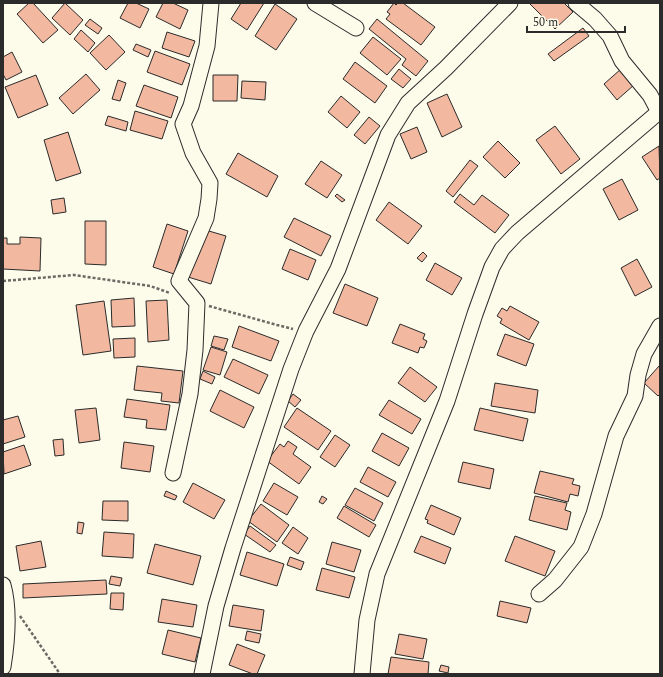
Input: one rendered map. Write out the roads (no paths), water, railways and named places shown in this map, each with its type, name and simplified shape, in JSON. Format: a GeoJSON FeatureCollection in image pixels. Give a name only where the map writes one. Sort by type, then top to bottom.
{"type":"FeatureCollection","features":[{"type":"Feature","properties":{"kind":"street"},"geometry":{"type":"LineString","coordinates":[[173,473],[190,394],[195,350],[197,303],[179,281],[206,218],[210,183],[192,153],[183,124],[190,106],[207,46],[211,3]]}},
{"type":"Feature","properties":{"kind":"street"},"geometry":{"type":"LineString","coordinates":[[315,3],[356,28]]}},
{"type":"Feature","properties":{"kind":"street"},"geometry":{"type":"LineString","coordinates":[[202,674],[216,606],[233,548],[291,369],[306,331],[338,269],[388,135],[408,102],[446,68],[510,3]]}},
{"type":"Feature","properties":{"kind":"street"},"geometry":{"type":"LineString","coordinates":[[362,674],[368,620],[377,574],[447,401],[474,314],[492,267],[502,249],[517,233],[659,111],[650,95],[622,61],[610,36],[595,19],[576,3]]}},
{"type":"Feature","properties":{"kind":"street"},"geometry":{"type":"LineString","coordinates":[[539,594],[555,580],[581,547],[594,514],[616,436],[635,396],[638,375],[644,354],[660,326]]}},
{"type":"Feature","properties":{"kind":"street"},"geometry":{"type":"LineString","coordinates":[[3,585],[6,594],[7,644],[3,667]]}}]}
